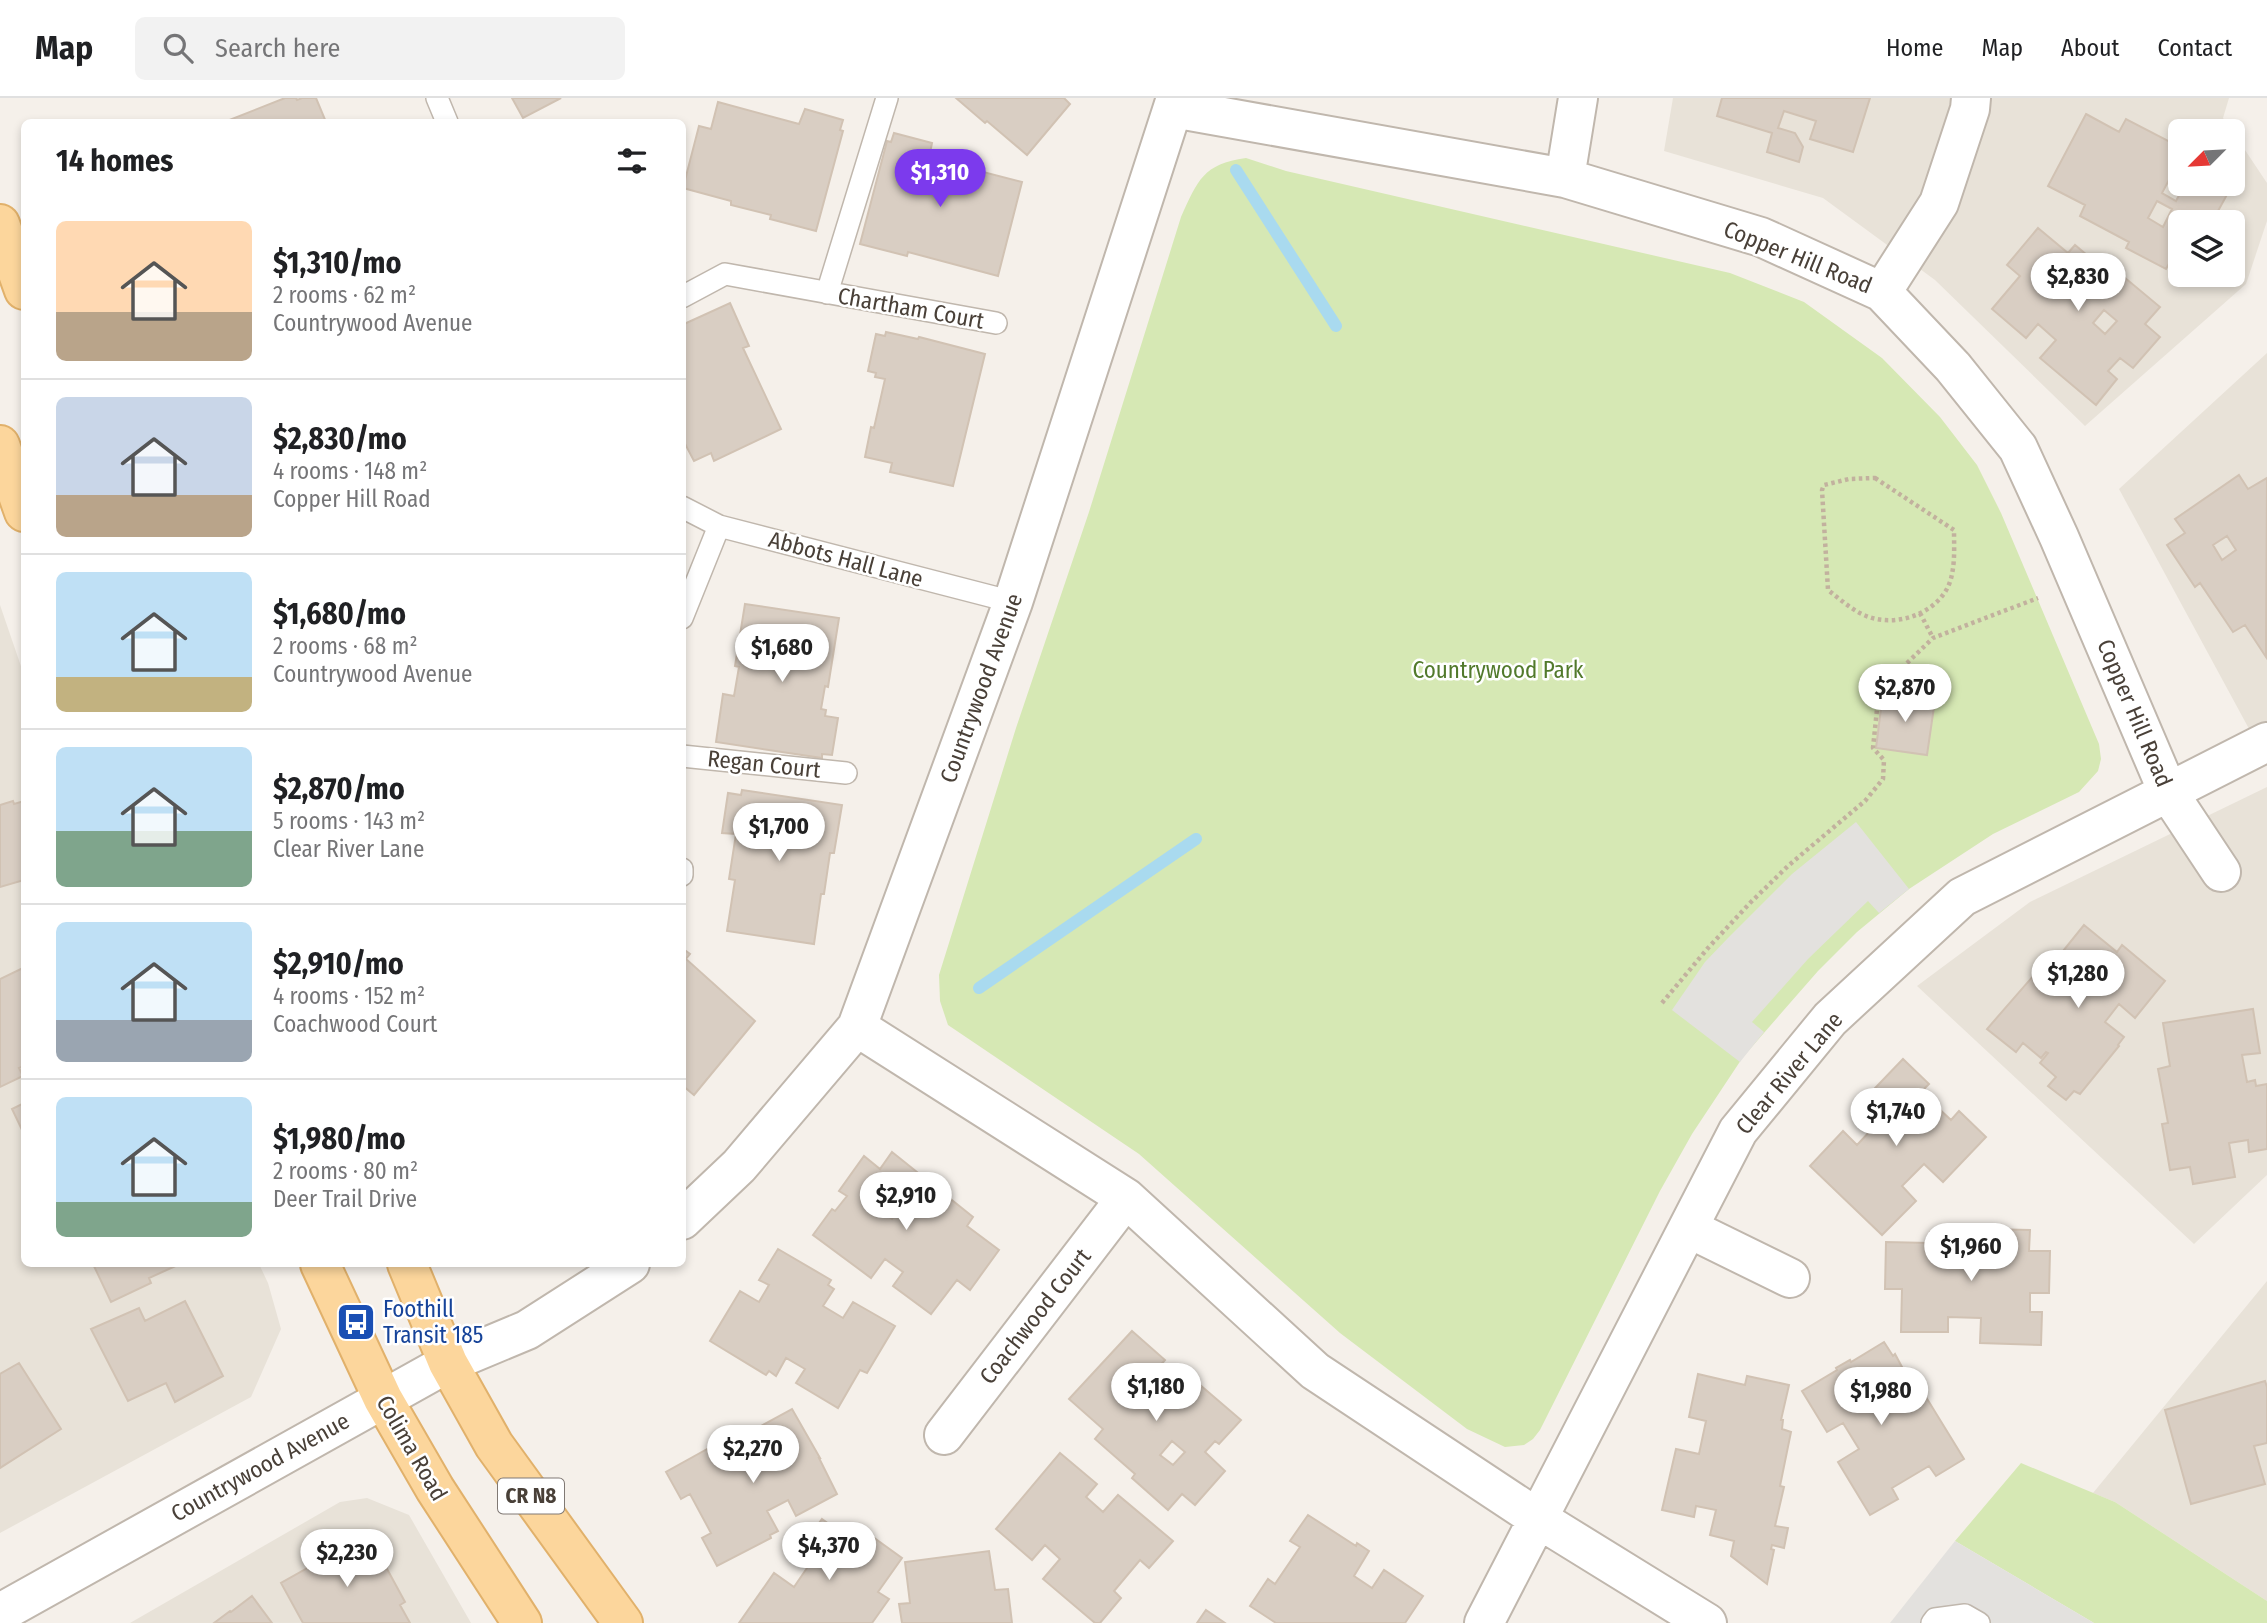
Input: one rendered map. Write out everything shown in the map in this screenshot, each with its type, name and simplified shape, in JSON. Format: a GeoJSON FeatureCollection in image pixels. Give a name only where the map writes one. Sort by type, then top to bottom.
{"type":"FeatureCollection","features":[{"type":"Feature","properties":{"kind":"main road"},"geometry":{"type":"LineString","coordinates":[[0,224],[21,282]]}},
{"type":"Feature","properties":{"kind":"main road"},"geometry":{"type":"LineString","coordinates":[[0,445],[21,504]]}},
{"type":"Feature","properties":{"kind":"main road","name":"Colima Road"},"geometry":{"type":"LineString","coordinates":[[321,1267],[383,1399],[435,1489],[522,1623]]}},
{"type":"Feature","properties":{"kind":"main road","name":"CR N8"},"geometry":{"type":"LineString","coordinates":[[408,1267],[448,1363],[494,1445],[623,1623]]}},
{"type":"Feature","properties":{"kind":"street"},"geometry":{"type":"LineString","coordinates":[[1565,178],[1578,98]]}},
{"type":"Feature","properties":{"kind":"street"},"geometry":{"type":"LineString","coordinates":[[1882,292],[1940,203],[1970,109],[1971,98]]}},
{"type":"Feature","properties":{"kind":"street","name":"Copper Hill Road"},"geometry":{"type":"LineString","coordinates":[[1175,103],[1565,178],[1761,237],[1882,292],[1953,367],[2018,448],[2168,792],[2221,872]]}},
{"type":"Feature","properties":{"kind":"street","name":"Countrywood Avenue"},"geometry":{"type":"LineString","coordinates":[[686,1216],[739,1166],[858,1027],[1013,602],[1175,103]]}},
{"type":"Feature","properties":{"kind":"street","name":"Clear River Lane"},"geometry":{"type":"LineString","coordinates":[[1484,1623],[1738,1131],[1830,1019],[1962,897],[2267,742]]}},
{"type":"Feature","properties":{"kind":"street"},"geometry":{"type":"LineString","coordinates":[[858,1027],[1126,1198],[1315,1371],[1537,1518],[1707,1623]]}},
{"type":"Feature","properties":{"kind":"street","name":"Coachwood Court"},"geometry":{"type":"LineString","coordinates":[[944,1435],[1126,1198]]}},
{"type":"Feature","properties":{"kind":"street"},"geometry":{"type":"LineString","coordinates":[[1688,1228],[1790,1278]]}},
{"type":"Feature","properties":{"kind":"street","name":"Countrywood Avenue"},"geometry":{"type":"LineString","coordinates":[[0,1613],[448,1363],[527,1330],[625,1267]]}},
{"type":"Feature","properties":{"kind":"lane"},"geometry":{"type":"LineString","coordinates":[[437,98],[446,119]]}},
{"type":"Feature","properties":{"kind":"lane","name":"Chartham Court"},"geometry":{"type":"LineString","coordinates":[[827,293],[887,98]]}},
{"type":"Feature","properties":{"kind":"lane","name":"Chartham Court"},"geometry":{"type":"LineString","coordinates":[[686,295],[725,274],[996,323]]}},
{"type":"Feature","properties":{"kind":"lane","name":"Abbots Hall Lane"},"geometry":{"type":"LineString","coordinates":[[686,509],[719,526],[1013,602]]}},
{"type":"Feature","properties":{"kind":"lane"},"geometry":{"type":"LineString","coordinates":[[686,608],[719,526]]}},
{"type":"Feature","properties":{"kind":"lane","name":"Regan Court"},"geometry":{"type":"LineString","coordinates":[[686,756],[846,773]]}},
{"type":"Feature","properties":{"kind":"lane"},"geometry":{"type":"LineString","coordinates":[[1932,1623],[1935,1619],[1965,1615],[1979,1623]]}},
{"type":"Feature","properties":{"kind":"path"},"geometry":{"type":"LineString","coordinates":[[1875,478],[1954,530],[1952,575],[1945,593],[1920,613],[1895,621],[1871,618],[1828,590],[1822,490],[1824,485],[1849,479],[1875,478]]}},
{"type":"Feature","properties":{"kind":"path"},"geometry":{"type":"LineString","coordinates":[[1662,1003],[1750,903],[1789,865],[1865,801],[1883,779],[1884,760],[1873,748],[1879,690],[1933,638],[2038,598]]}},
{"type":"Feature","properties":{"kind":"path"},"geometry":{"type":"LineString","coordinates":[[1920,613],[1933,638]]}},
{"type":"Feature","properties":{"kind":"shaded area"},"geometry":{"type":"Polygon","coordinates":[[[1673,98],[2229,98],[2224,119],[2168,119],[2168,196],[2245,196],[2245,150],[2267,183],[2267,221],[2245,285],[2245,210],[2168,210],[2168,287],[2243,287],[2085,426],[1935,280],[1823,198],[1664,151],[1673,98]]]}},
{"type":"Feature","properties":{"kind":"shaded area"},"geometry":{"type":"Polygon","coordinates":[[[2267,353],[2267,762],[2119,489],[2267,353]]]}},
{"type":"Feature","properties":{"kind":"shaded area"},"geometry":{"type":"Polygon","coordinates":[[[0,605],[21,666],[21,1267],[260,1267],[268,1283],[281,1329],[251,1397],[0,1533],[0,605]]]}},
{"type":"Feature","properties":{"kind":"shaded area"},"geometry":{"type":"Polygon","coordinates":[[[2267,787],[2267,1175],[2194,1244],[1917,986],[2030,902],[2267,787]]]}},
{"type":"Feature","properties":{"kind":"shaded area"},"geometry":{"type":"Polygon","coordinates":[[[1856,822],[1909,889],[1879,913],[1868,901],[1808,959],[1752,1022],[1764,1032],[1740,1062],[1672,1010],[1705,962],[1728,938],[1792,874],[1856,822]]]}},
{"type":"Feature","properties":{"kind":"shaded area"},"geometry":{"type":"Polygon","coordinates":[[[2267,1281],[2267,1601],[2115,1502],[2093,1493],[2267,1281]]]}},
{"type":"Feature","properties":{"kind":"shaded area"},"geometry":{"type":"Polygon","coordinates":[[[367,1498],[409,1515],[471,1623],[130,1623],[340,1502],[367,1498]]]}},
{"type":"Feature","properties":{"kind":"shaded area"},"geometry":{"type":"Polygon","coordinates":[[[1955,1541],[2094,1623],[1890,1623],[1955,1541]]]}},
{"type":"Feature","properties":{"kind":"green space","name":"Countrywood Park"},"geometry":{"type":"Polygon","coordinates":[[[1246,158],[1286,171],[1730,273],[1804,302],[1882,358],[1940,417],[1977,465],[2001,513],[2099,744],[2101,759],[2098,771],[2079,792],[1993,834],[1909,889],[1857,932],[1818,971],[1743,1057],[1692,1134],[1660,1191],[1540,1430],[1524,1445],[1505,1447],[1467,1429],[1340,1333],[1139,1154],[948,1025],[940,1001],[939,975],[1181,217],[1192,193],[1204,176],[1220,165],[1246,158]]]}},
{"type":"Feature","properties":{"kind":"green space"},"geometry":{"type":"Polygon","coordinates":[[[2021,1463],[2115,1502],[2267,1601],[2267,1623],[2094,1623],[1955,1541],[2021,1463]]]}},
{"type":"Feature","properties":{"kind":"building"},"geometry":{"type":"Polygon","coordinates":[[[285,98],[316,98],[325,119],[232,119],[285,98]]]}},
{"type":"Feature","properties":{"kind":"building"},"geometry":{"type":"Polygon","coordinates":[[[512,98],[561,98],[523,118],[512,98]]]}},
{"type":"Feature","properties":{"kind":"building"},"geometry":{"type":"Polygon","coordinates":[[[956,98],[1064,98],[1070,104],[1027,155],[956,98]]]}},
{"type":"Feature","properties":{"kind":"building"},"geometry":{"type":"Polygon","coordinates":[[[1722,98],[1870,98],[1853,152],[1810,139],[1816,121],[1784,111],[1778,128],[1795,133],[1803,147],[1799,162],[1767,152],[1772,133],[1717,116],[1722,98]]]}},
{"type":"Feature","properties":{"kind":"building"},"geometry":{"type":"Polygon","coordinates":[[[718,102],[799,124],[805,109],[843,120],[840,130],[843,131],[816,231],[770,219],[771,215],[731,205],[731,201],[686,189],[686,176],[699,126],[711,129],[718,102]]]}},
{"type":"Feature","properties":{"kind":"building"},"geometry":{"type":"Polygon","coordinates":[[[2086,114],[2119,132],[2126,119],[2168,141],[2168,182],[2162,193],[2176,201],[2179,196],[2226,196],[2219,210],[2172,210],[2157,201],[2148,218],[2163,227],[2168,217],[2166,269],[2126,248],[2129,242],[2080,216],[2085,205],[2048,186],[2086,114]]]}},
{"type":"Feature","properties":{"kind":"building"},"geometry":{"type":"Polygon","coordinates":[[[894,133],[932,143],[929,158],[1022,182],[998,276],[908,252],[907,256],[860,244],[887,141],[891,142],[894,133]]]}},
{"type":"Feature","properties":{"kind":"building"},"geometry":{"type":"Polygon","coordinates":[[[2038,228],[2068,253],[2075,245],[2119,282],[2124,277],[2160,307],[2145,324],[2160,337],[2133,368],[2120,358],[2108,371],[2117,379],[2096,405],[2040,358],[2056,340],[2038,324],[2026,338],[1992,309],[2020,276],[2007,265],[2038,228]],[[2104,310],[2093,323],[2105,334],[2117,321],[2104,310]]]}},
{"type":"Feature","properties":{"kind":"building"},"geometry":{"type":"Polygon","coordinates":[[[730,303],[749,346],[743,348],[781,429],[714,461],[711,453],[694,461],[686,446],[686,323],[730,303]]]}},
{"type":"Feature","properties":{"kind":"building"},"geometry":{"type":"Polygon","coordinates":[[[886,332],[918,339],[919,337],[985,354],[953,486],[890,472],[892,463],[865,457],[885,379],[875,377],[876,373],[868,371],[876,334],[885,336],[886,332]]]}},
{"type":"Feature","properties":{"kind":"building"},"geometry":{"type":"Polygon","coordinates":[[[2239,475],[2248,489],[2267,478],[2266,657],[2245,625],[2233,632],[2200,583],[2195,587],[2167,545],[2185,533],[2175,519],[2239,475]],[[2227,536],[2213,545],[2222,560],[2236,550],[2227,536]]]}},
{"type":"Feature","properties":{"kind":"building"},"geometry":{"type":"Polygon","coordinates":[[[745,604],[839,618],[828,687],[825,686],[821,709],[826,710],[825,716],[838,718],[832,755],[822,754],[822,758],[716,742],[723,694],[734,696],[739,667],[735,666],[745,604]]]}},
{"type":"Feature","properties":{"kind":"building"},"geometry":{"type":"Polygon","coordinates":[[[1883,693],[1935,700],[1927,755],[1876,748],[1883,693]]]}},
{"type":"Feature","properties":{"kind":"building"},"geometry":{"type":"Polygon","coordinates":[[[742,790],[842,805],[834,853],[830,853],[824,894],[821,894],[814,944],[727,931],[735,880],[729,879],[736,834],[722,833],[728,793],[741,795],[742,790]]]}},
{"type":"Feature","properties":{"kind":"building"},"geometry":{"type":"Polygon","coordinates":[[[21,802],[21,881],[0,887],[0,805],[21,802]]]}},
{"type":"Feature","properties":{"kind":"building"},"geometry":{"type":"Polygon","coordinates":[[[2084,925],[2117,952],[2122,945],[2165,981],[2135,1018],[2119,1004],[2105,1022],[2124,1037],[2080,1094],[2074,1091],[2066,1100],[2048,1086],[2056,1077],[2040,1063],[2048,1053],[2041,1058],[2023,1043],[2016,1052],[1987,1029],[2034,975],[2052,989],[2066,972],[2055,961],[2084,925]]]}},
{"type":"Feature","properties":{"kind":"building"},"geometry":{"type":"Polygon","coordinates":[[[686,959],[755,1021],[694,1095],[686,1088],[686,959]]]}},
{"type":"Feature","properties":{"kind":"building"},"geometry":{"type":"Polygon","coordinates":[[[21,969],[21,1077],[0,1087],[0,979],[21,969]]]}},
{"type":"Feature","properties":{"kind":"building"},"geometry":{"type":"Polygon","coordinates":[[[2253,1009],[2260,1053],[2242,1055],[2247,1082],[2255,1080],[2256,1086],[2267,1084],[2267,1149],[2249,1152],[2248,1140],[2229,1143],[2235,1177],[2193,1184],[2190,1167],[2170,1170],[2162,1124],[2168,1123],[2158,1069],[2170,1066],[2163,1023],[2253,1009]]]}},
{"type":"Feature","properties":{"kind":"building"},"geometry":{"type":"Polygon","coordinates":[[[1903,1059],[1929,1084],[1921,1092],[1951,1120],[1959,1111],[1986,1137],[1943,1182],[1924,1164],[1902,1186],[1916,1201],[1882,1235],[1810,1166],[1843,1131],[1857,1145],[1873,1128],[1854,1110],[1903,1059]]]}},
{"type":"Feature","properties":{"kind":"building"},"geometry":{"type":"Polygon","coordinates":[[[21,1104],[21,1128],[12,1109],[21,1104]]]}},
{"type":"Feature","properties":{"kind":"building"},"geometry":{"type":"Polygon","coordinates":[[[892,1152],[973,1217],[967,1226],[999,1250],[970,1290],[957,1280],[931,1314],[893,1286],[903,1272],[885,1259],[871,1278],[813,1235],[832,1209],[835,1211],[847,1196],[839,1191],[864,1156],[880,1169],[892,1152]],[[889,1196],[879,1210],[892,1219],[902,1206],[889,1196]]]}},
{"type":"Feature","properties":{"kind":"building"},"geometry":{"type":"Polygon","coordinates":[[[1986,1229],[2030,1230],[2029,1251],[2050,1251],[2049,1293],[2030,1293],[2030,1312],[2042,1312],[2041,1345],[1980,1343],[1981,1318],[1948,1317],[1948,1332],[1901,1332],[1902,1289],[1885,1289],[1886,1242],[1930,1243],[1930,1232],[1986,1233],[1986,1229]]]}},
{"type":"Feature","properties":{"kind":"building"},"geometry":{"type":"Polygon","coordinates":[[[778,1249],[831,1280],[828,1285],[834,1289],[823,1306],[843,1318],[853,1302],[895,1326],[867,1373],[860,1370],[838,1408],[796,1383],[805,1369],[786,1358],[776,1376],[769,1371],[766,1375],[710,1341],[740,1291],[759,1302],[769,1285],[759,1280],[778,1249]]]}},
{"type":"Feature","properties":{"kind":"building"},"geometry":{"type":"Polygon","coordinates":[[[94,1267],[173,1267],[149,1278],[151,1283],[111,1302],[94,1267]]]}},
{"type":"Feature","properties":{"kind":"building"},"geometry":{"type":"Polygon","coordinates":[[[185,1301],[223,1376],[175,1402],[166,1383],[128,1401],[91,1329],[139,1308],[145,1321],[185,1301]]]}},
{"type":"Feature","properties":{"kind":"building"},"geometry":{"type":"Polygon","coordinates":[[[1132,1331],[1165,1360],[1152,1375],[1172,1393],[1179,1385],[1184,1390],[1193,1379],[1241,1420],[1219,1444],[1215,1441],[1205,1452],[1225,1471],[1195,1505],[1182,1494],[1168,1510],[1132,1478],[1135,1474],[1095,1439],[1103,1429],[1069,1399],[1132,1331]],[[1172,1441],[1160,1455],[1173,1465],[1185,1452],[1172,1441]]]}},
{"type":"Feature","properties":{"kind":"building"},"geometry":{"type":"Polygon","coordinates":[[[1884,1342],[1893,1356],[1895,1354],[1910,1382],[1891,1394],[1902,1411],[1926,1397],[1964,1459],[1936,1476],[1929,1466],[1892,1488],[1898,1499],[1870,1515],[1838,1462],[1859,1449],[1843,1423],[1827,1432],[1802,1391],[1837,1370],[1836,1368],[1884,1342]]]}},
{"type":"Feature","properties":{"kind":"building"},"geometry":{"type":"Polygon","coordinates":[[[19,1363],[61,1429],[0,1468],[0,1374],[19,1363]]]}},
{"type":"Feature","properties":{"kind":"building"},"geometry":{"type":"Polygon","coordinates":[[[1698,1374],[1745,1385],[1747,1376],[1789,1385],[1781,1420],[1782,1429],[1791,1432],[1780,1486],[1784,1487],[1775,1526],[1788,1528],[1784,1548],[1772,1545],[1771,1549],[1774,1550],[1767,1584],[1731,1556],[1734,1541],[1710,1535],[1716,1510],[1696,1506],[1694,1517],[1662,1510],[1676,1449],[1699,1454],[1706,1421],[1689,1417],[1698,1374]]]}},
{"type":"Feature","properties":{"kind":"building"},"geometry":{"type":"Polygon","coordinates":[[[2265,1381],[2267,1443],[2254,1446],[2265,1484],[2191,1504],[2165,1410],[2265,1381]]]}},
{"type":"Feature","properties":{"kind":"building"},"geometry":{"type":"Polygon","coordinates":[[[792,1409],[837,1494],[796,1516],[788,1500],[767,1511],[778,1531],[770,1535],[771,1538],[717,1566],[702,1538],[711,1533],[690,1494],[681,1499],[666,1472],[727,1438],[740,1461],[760,1451],[750,1432],[792,1409]]]}},
{"type":"Feature","properties":{"kind":"building"},"geometry":{"type":"Polygon","coordinates":[[[1060,1453],[1097,1484],[1086,1497],[1103,1512],[1118,1495],[1173,1541],[1149,1568],[1140,1560],[1114,1591],[1121,1598],[1100,1623],[1095,1623],[1043,1579],[1060,1559],[1045,1545],[1032,1560],[996,1529],[1060,1453]]]}},
{"type":"Feature","properties":{"kind":"building"},"geometry":{"type":"Polygon","coordinates":[[[1308,1515],[1356,1546],[1357,1543],[1369,1551],[1354,1576],[1372,1588],[1384,1570],[1423,1596],[1405,1623],[1276,1623],[1250,1606],[1268,1579],[1275,1584],[1300,1547],[1290,1541],[1308,1515]]]}},
{"type":"Feature","properties":{"kind":"building"},"geometry":{"type":"Polygon","coordinates":[[[822,1519],[854,1542],[863,1530],[902,1558],[878,1592],[889,1599],[872,1623],[739,1623],[774,1573],[794,1587],[807,1568],[794,1558],[822,1519]]]}},
{"type":"Feature","properties":{"kind":"building"},"geometry":{"type":"Polygon","coordinates":[[[368,1534],[405,1602],[400,1605],[410,1623],[303,1623],[281,1583],[368,1534]]]}},
{"type":"Feature","properties":{"kind":"building"},"geometry":{"type":"Polygon","coordinates":[[[989,1551],[995,1590],[1008,1589],[1012,1623],[902,1623],[899,1604],[910,1603],[905,1562],[989,1551]]]}},
{"type":"Feature","properties":{"kind":"building"},"geometry":{"type":"Polygon","coordinates":[[[252,1596],[272,1623],[214,1623],[231,1612],[252,1596]]]}},
{"type":"Feature","properties":{"kind":"building"},"geometry":{"type":"Polygon","coordinates":[[[1206,1610],[1225,1623],[1197,1623],[1206,1610]]]}},
{"type":"Feature","properties":{"kind":"waterway"},"geometry":{"type":"LineString","coordinates":[[1236,170],[1336,326]]}},
{"type":"Feature","properties":{"kind":"waterway"},"geometry":{"type":"LineString","coordinates":[[979,988],[1196,839]]}},
{"type":"Feature","properties":{"kind":"place","name":"Foothill Transit 185"},"geometry":{"type":"Point","coordinates":[356,1322]}}]}
